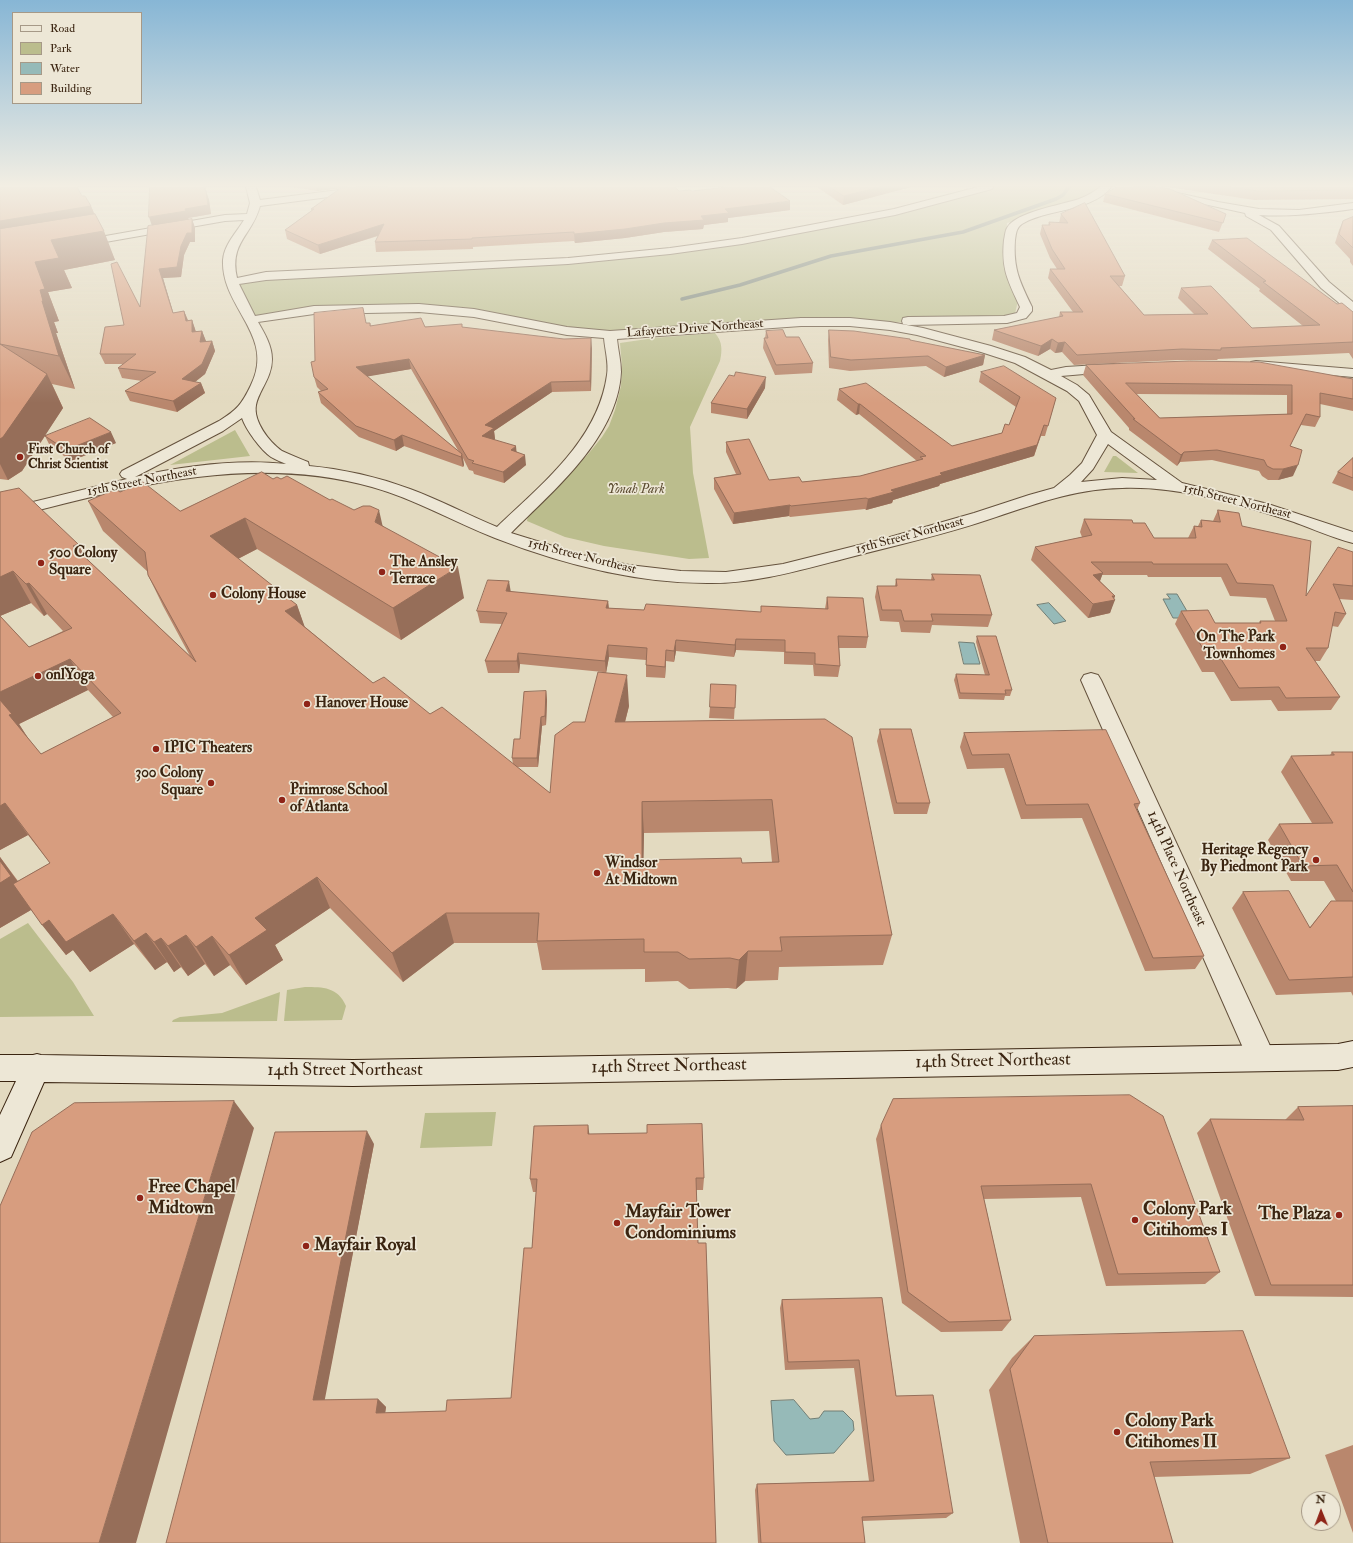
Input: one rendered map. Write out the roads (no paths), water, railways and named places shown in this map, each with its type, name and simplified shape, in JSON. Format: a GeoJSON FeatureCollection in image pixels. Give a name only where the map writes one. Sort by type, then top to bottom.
{"type":"FeatureCollection","features":[{"type":"Feature","properties":{"kind":"street"},"geometry":{"type":"LineString","coordinates":[[229,259],[228,266],[232,282],[263,346],[266,360],[263,377],[249,405],[249,417],[252,426],[270,448],[294,462],[334,473]]}},
{"type":"Feature","properties":{"kind":"street"},"geometry":{"type":"LineString","coordinates":[[232,282],[266,276],[409,270],[588,259]]}},
{"type":"Feature","properties":{"kind":"street"},"geometry":{"type":"LineString","coordinates":[[890,326],[897,322],[907,321],[1004,320],[1015,318],[1023,314],[1026,310],[1026,306],[1012,278],[1008,259]]}},
{"type":"Feature","properties":{"kind":"street"},"geometry":{"type":"LineString","coordinates":[[1302,259],[1325,285],[1353,308]]}},
{"type":"Feature","properties":{"kind":"street","name":"Lafayette Drive Northeast"},"geometry":{"type":"LineString","coordinates":[[251,320],[314,310],[419,308],[474,313],[567,331],[610,335],[800,322],[850,322],[890,326],[918,331],[986,349],[1020,360],[1072,388],[1084,398],[1105,436],[1179,487]]}},
{"type":"Feature","properties":{"kind":"street"},"geometry":{"type":"LineString","coordinates":[[500,534],[575,458],[588,442],[597,426],[609,396],[614,374],[610,335]]}},
{"type":"Feature","properties":{"kind":"street"},"geometry":{"type":"LineString","coordinates":[[1242,365],[1353,373]]}},
{"type":"Feature","properties":{"kind":"street"},"geometry":{"type":"LineString","coordinates":[[1049,375],[1066,371],[1126,367]]}},
{"type":"Feature","properties":{"kind":"street"},"geometry":{"type":"LineString","coordinates":[[94,490],[160,459],[217,428],[249,405]]}},
{"type":"Feature","properties":{"kind":"street"},"geometry":{"type":"LineString","coordinates":[[1052,493],[1079,477],[1088,467],[1105,436]]}},
{"type":"Feature","properties":{"kind":"street","name":"15th Street Northeast"},"geometry":{"type":"LineString","coordinates":[[0,515],[94,490],[175,473],[228,468],[274,468],[334,473],[399,490],[500,534],[546,550],[602,565],[682,577],[733,577],[770,571],[952,525],[1052,493],[1096,485],[1123,483],[1148,483],[1179,487],[1264,507],[1348,536]]}},
{"type":"Feature","properties":{"kind":"street","name":"14th Place Northeast"},"geometry":{"type":"LineString","coordinates":[[1091,680],[1261,1057]]}},
{"type":"Feature","properties":{"kind":"street","name":"14th Street Northeast"},"geometry":{"type":"LineString","coordinates":[[0,1068],[36,1067],[353,1073],[1261,1057],[1348,1057]]}},
{"type":"Feature","properties":{"kind":"street"},"geometry":{"type":"LineString","coordinates":[[0,1147],[36,1067]]}},
{"type":"Feature","properties":{"kind":"water"},"geometry":{"type":"Polygon","coordinates":[[[1167,594],[1177,594],[1191,618],[1173,618],[1163,599],[1170,599],[1167,594]]]}},
{"type":"Feature","properties":{"kind":"water"},"geometry":{"type":"Polygon","coordinates":[[[1049,603],[1066,621],[1054,624],[1037,605],[1049,603]]]}},
{"type":"Feature","properties":{"kind":"water"},"geometry":{"type":"Polygon","coordinates":[[[959,642],[974,643],[980,664],[964,664],[959,642]]]}},
{"type":"Feature","properties":{"kind":"water"},"geometry":{"type":"Polygon","coordinates":[[[794,1400],[810,1419],[819,1418],[824,1411],[843,1411],[853,1421],[854,1430],[834,1453],[786,1455],[774,1441],[771,1401],[794,1400]]]}},
{"type":"Feature","properties":{"kind":"waterway"},"geometry":{"type":"LineString","coordinates":[[682,299],[740,285],[822,259]]}},
{"type":"Feature","properties":{"kind":"place","name":"First Church of Christ Scientist"},"geometry":{"type":"Point","coordinates":[20,457]}},
{"type":"Feature","properties":{"kind":"place","name":"500 Colony Square"},"geometry":{"type":"Point","coordinates":[41,563]}},
{"type":"Feature","properties":{"kind":"place","name":"The Ansley Terrace"},"geometry":{"type":"Point","coordinates":[382,572]}},
{"type":"Feature","properties":{"kind":"place","name":"Colony House"},"geometry":{"type":"Point","coordinates":[213,595]}},
{"type":"Feature","properties":{"kind":"place","name":"On The Park Townhomes"},"geometry":{"type":"Point","coordinates":[1283,647]}},
{"type":"Feature","properties":{"kind":"place","name":"onlYoga"},"geometry":{"type":"Point","coordinates":[38,676]}},
{"type":"Feature","properties":{"kind":"place","name":"Hanover House"},"geometry":{"type":"Point","coordinates":[307,704]}},
{"type":"Feature","properties":{"kind":"place","name":"IPIC Theaters"},"geometry":{"type":"Point","coordinates":[156,749]}},
{"type":"Feature","properties":{"kind":"place","name":"300 Colony Square"},"geometry":{"type":"Point","coordinates":[211,783]}},
{"type":"Feature","properties":{"kind":"place","name":"Primrose School of Atlanta"},"geometry":{"type":"Point","coordinates":[282,800]}},
{"type":"Feature","properties":{"kind":"place","name":"Heritage Regency By Piedmont Park"},"geometry":{"type":"Point","coordinates":[1316,860]}},
{"type":"Feature","properties":{"kind":"place","name":"Windsor At Midtown"},"geometry":{"type":"Point","coordinates":[597,873]}},
{"type":"Feature","properties":{"kind":"place","name":"Free Chapel Midtown"},"geometry":{"type":"Point","coordinates":[140,1198]}},
{"type":"Feature","properties":{"kind":"place","name":"The Plaza"},"geometry":{"type":"Point","coordinates":[1339,1215]}},
{"type":"Feature","properties":{"kind":"place","name":"Colony Park Citihomes I"},"geometry":{"type":"Point","coordinates":[1135,1220]}},
{"type":"Feature","properties":{"kind":"place","name":"Mayfair Tower Condominiums"},"geometry":{"type":"Point","coordinates":[617,1223]}},
{"type":"Feature","properties":{"kind":"place","name":"Mayfair Royal"},"geometry":{"type":"Point","coordinates":[306,1246]}},
{"type":"Feature","properties":{"kind":"place","name":"Colony Park Citihomes II"},"geometry":{"type":"Point","coordinates":[1117,1432]}},
{"type":"Feature","properties":{"kind":"park label","name":"Yonah Park"},"geometry":{"type":"Point","coordinates":[636,490]}}]}
